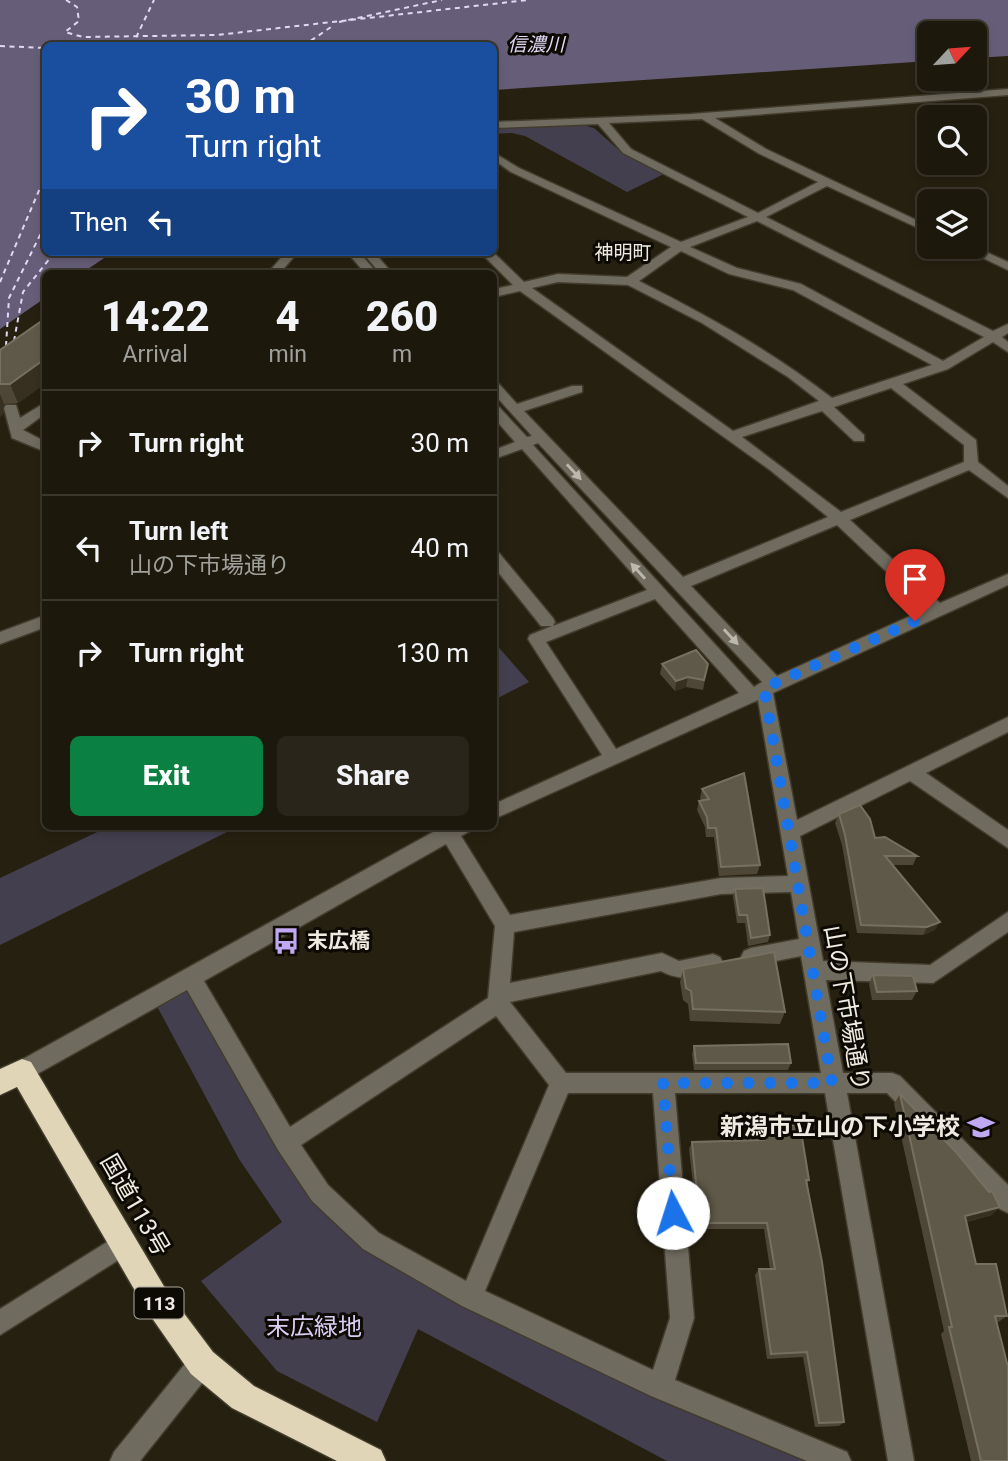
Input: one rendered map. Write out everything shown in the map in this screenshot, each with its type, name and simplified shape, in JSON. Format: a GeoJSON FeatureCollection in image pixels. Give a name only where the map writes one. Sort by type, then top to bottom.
{"type":"FeatureCollection","features":[{"type":"Feature","properties":{"kind":"highway","name":"国道113号"},"geometry":{"type":"LineString","coordinates":[[11,1077],[123,1244],[155,1298],[202,1363],[243,1396],[370,1461]]}},
{"type":"Feature","properties":{"kind":"street"},"geometry":{"type":"LineString","coordinates":[[497,125],[704,116],[1008,92]]}},
{"type":"Feature","properties":{"kind":"street"},"geometry":{"type":"LineString","coordinates":[[704,116],[735,136],[917,224]]}},
{"type":"Feature","properties":{"kind":"street"},"geometry":{"type":"LineString","coordinates":[[600,120],[627,151],[994,337],[1008,348]]}},
{"type":"Feature","properties":{"kind":"street"},"geometry":{"type":"LineString","coordinates":[[497,158],[515,170],[733,271],[797,287],[943,366]]}},
{"type":"Feature","properties":{"kind":"street"},"geometry":{"type":"LineString","coordinates":[[630,281],[679,247],[758,217],[826,182]]}},
{"type":"Feature","properties":{"kind":"street"},"geometry":{"type":"LineString","coordinates":[[277,270],[289,256]]}},
{"type":"Feature","properties":{"kind":"street"},"geometry":{"type":"LineString","coordinates":[[356,256],[368,270]]}},
{"type":"Feature","properties":{"kind":"street"},"geometry":{"type":"LineString","coordinates":[[371,256],[383,270]]}},
{"type":"Feature","properties":{"kind":"street"},"geometry":{"type":"LineString","coordinates":[[490,256],[520,285],[731,436],[840,519],[938,611]]}},
{"type":"Feature","properties":{"kind":"street"},"geometry":{"type":"LineString","coordinates":[[987,256],[1008,266]]}},
{"type":"Feature","properties":{"kind":"street"},"geometry":{"type":"LineString","coordinates":[[497,292],[558,278],[630,281],[706,320],[793,374],[826,403],[859,438]]}},
{"type":"Feature","properties":{"kind":"street"},"geometry":{"type":"LineString","coordinates":[[731,436],[943,366],[1008,328]]}},
{"type":"Feature","properties":{"kind":"street"},"geometry":{"type":"LineString","coordinates":[[892,382],[971,443],[971,464]]}},
{"type":"Feature","properties":{"kind":"street"},"geometry":{"type":"LineString","coordinates":[[515,409],[578,389]]}},
{"type":"Feature","properties":{"kind":"street"},"geometry":{"type":"LineString","coordinates":[[497,390],[681,584],[763,688]]}},
{"type":"Feature","properties":{"kind":"street"},"geometry":{"type":"LineString","coordinates":[[11,408],[17,435],[42,446]]}},
{"type":"Feature","properties":{"kind":"street"},"geometry":{"type":"LineString","coordinates":[[15,429],[42,409]]}},
{"type":"Feature","properties":{"kind":"street"},"geometry":{"type":"LineString","coordinates":[[497,414],[657,592],[763,688]]}},
{"type":"Feature","properties":{"kind":"street"},"geometry":{"type":"LineString","coordinates":[[497,453],[541,437]]}},
{"type":"Feature","properties":{"kind":"street"},"geometry":{"type":"LineString","coordinates":[[971,464],[1008,493]]}},
{"type":"Feature","properties":{"kind":"street"},"geometry":{"type":"LineString","coordinates":[[681,584],[971,464]]}},
{"type":"Feature","properties":{"kind":"street"},"geometry":{"type":"LineString","coordinates":[[497,561],[547,622]]}},
{"type":"Feature","properties":{"kind":"street"},"geometry":{"type":"LineString","coordinates":[[497,811],[1008,579]]}},
{"type":"Feature","properties":{"kind":"street"},"geometry":{"type":"LineString","coordinates":[[613,758],[536,639],[657,592]]}},
{"type":"Feature","properties":{"kind":"street"},"geometry":{"type":"LineString","coordinates":[[0,638],[42,622]]}},
{"type":"Feature","properties":{"kind":"street","name":"山の下市場通り"},"geometry":{"type":"LineString","coordinates":[[763,688],[901,1461]]}},
{"type":"Feature","properties":{"kind":"street"},"geometry":{"type":"LineString","coordinates":[[790,832],[1008,724]]}},
{"type":"Feature","properties":{"kind":"street"},"geometry":{"type":"LineString","coordinates":[[911,772],[1008,840]]}},
{"type":"Feature","properties":{"kind":"street"},"geometry":{"type":"LineString","coordinates":[[11,1077],[454,830]]}},
{"type":"Feature","properties":{"kind":"street"},"geometry":{"type":"LineString","coordinates":[[457,830],[505,925],[499,999],[561,1083]]}},
{"type":"Feature","properties":{"kind":"street"},"geometry":{"type":"LineString","coordinates":[[505,925],[721,886],[799,884]]}},
{"type":"Feature","properties":{"kind":"street"},"geometry":{"type":"LineString","coordinates":[[814,970],[933,974],[1008,921]]}},
{"type":"Feature","properties":{"kind":"street"},"geometry":{"type":"LineString","coordinates":[[286,1142],[499,999],[662,962],[678,970],[809,946]]}},
{"type":"Feature","properties":{"kind":"street"},"geometry":{"type":"LineString","coordinates":[[190,976],[286,1142],[320,1193],[371,1241],[471,1297],[660,1387],[838,1461]]}},
{"type":"Feature","properties":{"kind":"street"},"geometry":{"type":"LineString","coordinates":[[561,1083],[892,1083],[1008,1201]]}},
{"type":"Feature","properties":{"kind":"street"},"geometry":{"type":"LineString","coordinates":[[471,1297],[561,1083]]}},
{"type":"Feature","properties":{"kind":"street"},"geometry":{"type":"LineString","coordinates":[[660,1387],[682,1318],[663,1083]]}},
{"type":"Feature","properties":{"kind":"street"},"geometry":{"type":"LineString","coordinates":[[0,1323],[123,1244]]}},
{"type":"Feature","properties":{"kind":"street"},"geometry":{"type":"LineString","coordinates":[[123,1461],[202,1363]]}},
{"type":"Feature","properties":{"kind":"green space"},"geometry":{"type":"Polygon","coordinates":[[[579,124],[594,128],[621,152],[664,174],[627,192],[525,136],[497,134],[497,128],[579,124]]]}},
{"type":"Feature","properties":{"kind":"green space"},"geometry":{"type":"Polygon","coordinates":[[[497,645],[529,682],[497,698],[497,645]]]}},
{"type":"Feature","properties":{"kind":"green space"},"geometry":{"type":"Polygon","coordinates":[[[102,830],[231,830],[0,945],[0,878],[102,830]]]}},
{"type":"Feature","properties":{"kind":"green space","name":"末広緑地"},"geometry":{"type":"Polygon","coordinates":[[[190,976],[286,1142],[371,1241],[838,1461],[667,1461],[418,1329],[377,1422],[277,1371],[201,1281],[282,1222],[239,1159],[152,997],[190,976]]]}},
{"type":"Feature","properties":{"kind":"water","name":"信濃川"},"geometry":{"type":"Polygon","coordinates":[[[0,0],[1008,0],[1008,56],[987,57],[987,21],[917,21],[917,62],[497,90],[497,42],[42,42],[42,256],[107,256],[86,270],[42,270],[42,300],[0,329],[0,0]]]}},
{"type":"Feature","properties":{"kind":"building"},"geometry":{"type":"Polygon","coordinates":[[[42,321],[42,361],[10,384],[0,384],[0,350],[42,321]]]}},
{"type":"Feature","properties":{"kind":"building"},"geometry":{"type":"Polygon","coordinates":[[[696,650],[708,664],[704,680],[688,677],[676,681],[662,664],[696,650]]]}},
{"type":"Feature","properties":{"kind":"building"},"geometry":{"type":"Polygon","coordinates":[[[744,773],[760,865],[721,867],[716,828],[708,828],[707,817],[699,801],[709,799],[702,789],[744,773]]]}},
{"type":"Feature","properties":{"kind":"building"},"geometry":{"type":"Polygon","coordinates":[[[860,805],[870,819],[875,838],[885,837],[917,856],[885,856],[940,922],[927,927],[861,925],[839,814],[860,805]]]}},
{"type":"Feature","properties":{"kind":"building"},"geometry":{"type":"Polygon","coordinates":[[[763,888],[770,935],[751,938],[747,915],[739,915],[735,889],[763,888]]]}},
{"type":"Feature","properties":{"kind":"building"},"geometry":{"type":"Polygon","coordinates":[[[774,952],[785,1012],[693,1009],[691,991],[686,988],[683,969],[774,952]]]}},
{"type":"Feature","properties":{"kind":"building"},"geometry":{"type":"Polygon","coordinates":[[[873,975],[913,976],[917,991],[877,992],[873,975]]]}},
{"type":"Feature","properties":{"kind":"building"},"geometry":{"type":"Polygon","coordinates":[[[788,1044],[791,1063],[696,1063],[694,1046],[788,1044]]]}},
{"type":"Feature","properties":{"kind":"building"},"geometry":{"type":"Polygon","coordinates":[[[900,1094],[956,1152],[989,1192],[992,1191],[1000,1207],[965,1216],[976,1264],[996,1264],[1007,1316],[995,1316],[1008,1367],[1008,1461],[981,1461],[949,1327],[952,1327],[900,1094]]]}},
{"type":"Feature","properties":{"kind":"building"},"geometry":{"type":"Polygon","coordinates":[[[762,1125],[800,1125],[809,1180],[806,1180],[822,1262],[844,1422],[819,1423],[807,1352],[771,1354],[759,1269],[775,1269],[767,1223],[700,1223],[692,1142],[764,1140],[762,1125]]]}},
{"type":"Feature","properties":{"kind":"ferry route"},"geometry":{"type":"LineString","coordinates":[[66,0],[77,7],[79,21],[65,32],[83,37],[137,36]]}},
{"type":"Feature","properties":{"kind":"ferry route"},"geometry":{"type":"LineString","coordinates":[[137,36],[154,0]]}},
{"type":"Feature","properties":{"kind":"ferry route"},"geometry":{"type":"LineString","coordinates":[[346,20],[442,0]]}},
{"type":"Feature","properties":{"kind":"ferry route"},"geometry":{"type":"LineString","coordinates":[[346,20],[528,0]]}},
{"type":"Feature","properties":{"kind":"ferry route"},"geometry":{"type":"LineString","coordinates":[[137,36],[217,35],[346,20]]}},
{"type":"Feature","properties":{"kind":"ferry route"},"geometry":{"type":"LineString","coordinates":[[339,22],[346,20]]}},
{"type":"Feature","properties":{"kind":"ferry route"},"geometry":{"type":"LineString","coordinates":[[309,42],[334,25]]}},
{"type":"Feature","properties":{"kind":"ferry route"},"geometry":{"type":"LineString","coordinates":[[134,42],[137,36]]}},
{"type":"Feature","properties":{"kind":"ferry route"},"geometry":{"type":"LineString","coordinates":[[0,46],[42,48]]}},
{"type":"Feature","properties":{"kind":"ferry route"},"geometry":{"type":"LineString","coordinates":[[0,282],[42,183]]}},
{"type":"Feature","properties":{"kind":"ferry route"},"geometry":{"type":"LineString","coordinates":[[6,346],[9,298],[42,231]]}},
{"type":"Feature","properties":{"kind":"ferry route"},"geometry":{"type":"LineString","coordinates":[[14,341],[23,292],[52,256]]}},
{"type":"Feature","properties":{"kind":"place","name":"末広橋"},"geometry":{"type":"Point","coordinates":[286,941]}},
{"type":"Feature","properties":{"kind":"place","name":"新潟市立山の下小学校"},"geometry":{"type":"Point","coordinates":[981,1127]}},
{"type":"Feature","properties":{"kind":"district","name":"神明町"},"geometry":{"type":"Point","coordinates":[623,252]}},
{"type":"Feature","properties":{"kind":"route"},"geometry":{"type":"LineString","coordinates":[[673,1213],[663,1083],[832,1083],[764,688],[915,621]]}}]}
